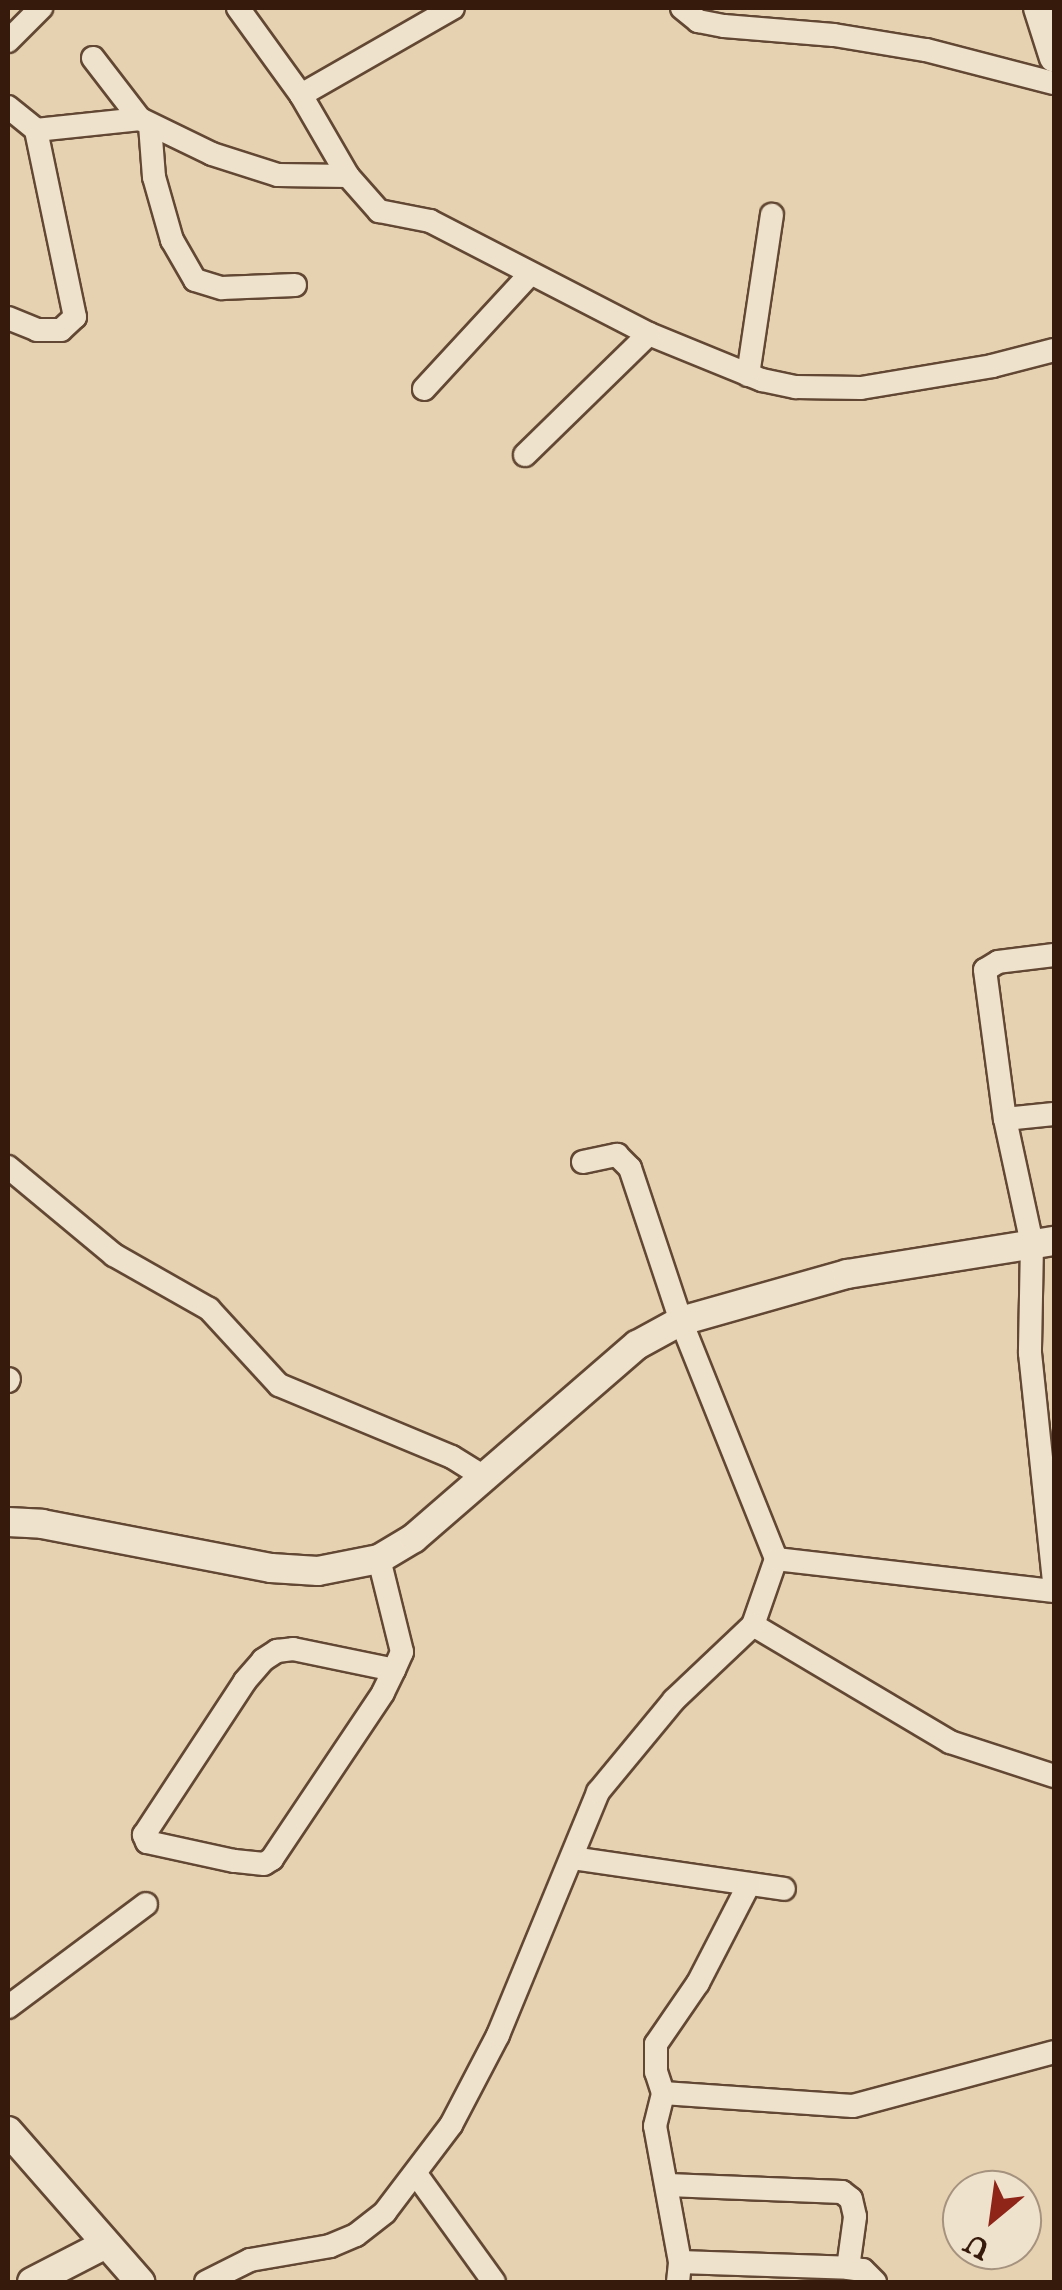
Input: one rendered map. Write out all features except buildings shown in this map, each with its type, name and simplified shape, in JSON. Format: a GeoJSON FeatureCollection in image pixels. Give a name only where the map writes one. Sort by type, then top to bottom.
{"type":"FeatureCollection","features":[{"type":"Feature","properties":{"kind":"street"},"geometry":{"type":"LineString","coordinates":[[238,8],[301,94],[348,176],[379,211],[430,221],[648,334],[748,375],[796,388],[861,388],[992,366],[1054,350]]}},
{"type":"Feature","properties":{"kind":"street"},"geometry":{"type":"LineString","coordinates":[[301,94],[453,8]]}},
{"type":"Feature","properties":{"kind":"street"},"geometry":{"type":"LineString","coordinates":[[682,8],[698,21],[834,35],[926,50],[1054,83]]}},
{"type":"Feature","properties":{"kind":"street"},"geometry":{"type":"LineString","coordinates":[[1038,8],[1054,58]]}},
{"type":"Feature","properties":{"kind":"street"},"geometry":{"type":"LineString","coordinates":[[8,41],[31,11]]}},
{"type":"Feature","properties":{"kind":"street"},"geometry":{"type":"LineString","coordinates":[[93,58],[145,122],[212,154],[278,175],[348,176]]}},
{"type":"Feature","properties":{"kind":"street"},"geometry":{"type":"LineString","coordinates":[[8,107],[36,130],[75,316],[61,330],[37,330],[8,318]]}},
{"type":"Feature","properties":{"kind":"street"},"geometry":{"type":"LineString","coordinates":[[36,130],[145,122]]}},
{"type":"Feature","properties":{"kind":"street"},"geometry":{"type":"LineString","coordinates":[[145,122],[154,177],[172,240],[195,280],[222,288],[296,286]]}},
{"type":"Feature","properties":{"kind":"street"},"geometry":{"type":"LineString","coordinates":[[748,375],[772,216]]}},
{"type":"Feature","properties":{"kind":"street"},"geometry":{"type":"LineString","coordinates":[[424,388],[530,274]]}},
{"type":"Feature","properties":{"kind":"street"},"geometry":{"type":"LineString","coordinates":[[525,454],[648,334]]}},
{"type":"Feature","properties":{"kind":"street"},"geometry":{"type":"LineString","coordinates":[[1054,955],[998,962],[985,970],[1005,1119],[1043,1243],[1030,1353],[1054,1582]]}},
{"type":"Feature","properties":{"kind":"street"},"geometry":{"type":"LineString","coordinates":[[1005,1119],[1054,1114]]}},
{"type":"Feature","properties":{"kind":"street"},"geometry":{"type":"LineString","coordinates":[[206,2282],[250,2260],[330,2246],[356,2235],[385,2212],[416,2174],[451,2125],[498,2035],[598,1792],[674,1700],[753,1626],[776,1559],[681,1321],[648,1216],[624,1158],[607,1155],[584,1162]]}},
{"type":"Feature","properties":{"kind":"street"},"geometry":{"type":"LineString","coordinates":[[8,1167],[114,1255],[210,1309],[279,1385],[452,1458],[485,1478]]}},
{"type":"Feature","properties":{"kind":"street"},"geometry":{"type":"LineString","coordinates":[[8,1522],[42,1524],[271,1568],[318,1571],[380,1558],[414,1538],[637,1345],[681,1321],[847,1274],[1043,1243]]}},
{"type":"Feature","properties":{"kind":"street"},"geometry":{"type":"LineString","coordinates":[[1030,1353],[1054,1350]]}},
{"type":"Feature","properties":{"kind":"street"},"geometry":{"type":"LineString","coordinates":[[380,1558],[402,1652],[394,1670],[272,1859],[264,1864],[234,1861],[147,1842],[144,1836],[263,1660],[277,1651],[293,1649],[394,1670]]}},
{"type":"Feature","properties":{"kind":"street"},"geometry":{"type":"LineString","coordinates":[[776,1559],[1054,1591]]}},
{"type":"Feature","properties":{"kind":"street"},"geometry":{"type":"LineString","coordinates":[[753,1626],[950,1742],[1054,1776]]}},
{"type":"Feature","properties":{"kind":"street"},"geometry":{"type":"LineString","coordinates":[[572,1858],[784,1889]]}},
{"type":"Feature","properties":{"kind":"street"},"geometry":{"type":"LineString","coordinates":[[749,1884],[698,1982],[659,2035],[656,2072],[664,2094],[655,2126],[668,2185],[679,2272],[848,2268],[864,2270],[874,2282]]}},
{"type":"Feature","properties":{"kind":"street"},"geometry":{"type":"LineString","coordinates":[[8,2007],[146,1904]]}},
{"type":"Feature","properties":{"kind":"street"},"geometry":{"type":"LineString","coordinates":[[664,2094],[853,2106],[1054,2052]]}},
{"type":"Feature","properties":{"kind":"street"},"geometry":{"type":"LineString","coordinates":[[8,2131],[140,2282]]}},
{"type":"Feature","properties":{"kind":"street"},"geometry":{"type":"LineString","coordinates":[[416,2174],[494,2282]]}},
{"type":"Feature","properties":{"kind":"street"},"geometry":{"type":"LineString","coordinates":[[668,2185],[842,2192],[851,2199],[854,2216],[848,2268]]}},
{"type":"Feature","properties":{"kind":"street"},"geometry":{"type":"LineString","coordinates":[[32,2282],[106,2244]]}}]}
